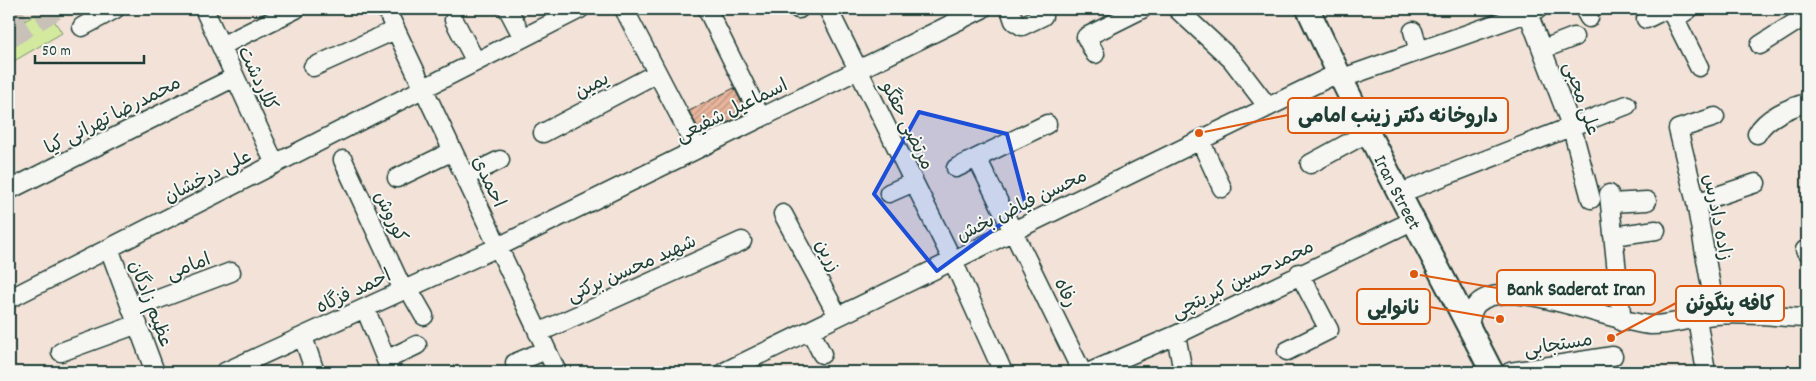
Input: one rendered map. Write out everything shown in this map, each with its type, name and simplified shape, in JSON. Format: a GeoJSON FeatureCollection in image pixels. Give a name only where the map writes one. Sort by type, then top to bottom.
{"type":"FeatureCollection","features":[{"type":"Feature","properties":{"kind":"main road","name":"Iran Street"},"geometry":{"type":"LineString","coordinates":[[1308,9],[1367,133],[1492,372]]}},
{"type":"Feature","properties":{"kind":"street"},"geometry":{"type":"LineString","coordinates":[[82,27],[115,9]]}},
{"type":"Feature","properties":{"kind":"street","name":"کلاردشت"},"geometry":{"type":"LineString","coordinates":[[204,9],[276,164]]}},
{"type":"Feature","properties":{"kind":"street"},"geometry":{"type":"LineString","coordinates":[[221,46],[296,9]]}},
{"type":"Feature","properties":{"kind":"street","name":"احمدی"},"geometry":{"type":"LineString","coordinates":[[386,9],[557,372]]}},
{"type":"Feature","properties":{"kind":"street"},"geometry":{"type":"LineString","coordinates":[[508,9],[523,38]]}},
{"type":"Feature","properties":{"kind":"street","name":"علی درخشان"},"geometry":{"type":"LineString","coordinates":[[9,299],[523,38],[548,16],[580,9]]}},
{"type":"Feature","properties":{"kind":"street"},"geometry":{"type":"LineString","coordinates":[[624,9],[697,149]]}},
{"type":"Feature","properties":{"kind":"street"},"geometry":{"type":"LineString","coordinates":[[707,9],[761,118]]}},
{"type":"Feature","properties":{"kind":"street","name":"مرتضی حقگو"},"geometry":{"type":"LineString","coordinates":[[828,9],[953,260],[1003,372]]}},
{"type":"Feature","properties":{"kind":"street","name":"اسماعیل شفیعی"},"geometry":{"type":"LineString","coordinates":[[498,247],[982,9]]}},
{"type":"Feature","properties":{"kind":"street"},"geometry":{"type":"LineString","coordinates":[[1010,9],[1014,21],[1022,26],[1043,16]]}},
{"type":"Feature","properties":{"kind":"street"},"geometry":{"type":"LineString","coordinates":[[1095,54],[1086,37],[1142,9]]}},
{"type":"Feature","properties":{"kind":"street"},"geometry":{"type":"LineString","coordinates":[[1177,9],[1232,60],[1268,107]]}},
{"type":"Feature","properties":{"kind":"street","name":"محسن فیاض بخش"},"geometry":{"type":"LineString","coordinates":[[724,372],[1268,107],[1339,76],[1419,51],[1533,11]]}},
{"type":"Feature","properties":{"kind":"street","name":"علی محبی"},"geometry":{"type":"LineString","coordinates":[[1533,11],[1544,49],[1572,128],[1591,199]]}},
{"type":"Feature","properties":{"kind":"street"},"geometry":{"type":"LineString","coordinates":[[1646,19],[1675,11],[1699,67]]}},
{"type":"Feature","properties":{"kind":"street"},"geometry":{"type":"LineString","coordinates":[[1760,45],[1807,15]]}},
{"type":"Feature","properties":{"kind":"street"},"geometry":{"type":"LineString","coordinates":[[454,20],[476,62]]}},
{"type":"Feature","properties":{"kind":"street"},"geometry":{"type":"LineString","coordinates":[[313,67],[395,30]]}},
{"type":"Feature","properties":{"kind":"street"},"geometry":{"type":"LineString","coordinates":[[1413,31],[1419,51]]}},
{"type":"Feature","properties":{"kind":"street"},"geometry":{"type":"LineString","coordinates":[[1544,49],[1574,37]]}},
{"type":"Feature","properties":{"kind":"street","name":"یمین"},"geometry":{"type":"LineString","coordinates":[[544,132],[657,73]]}},
{"type":"Feature","properties":{"kind":"street","name":"محمدرضا تهرانی کیا"},"geometry":{"type":"LineString","coordinates":[[9,190],[235,77]]}},
{"type":"Feature","properties":{"kind":"street"},"geometry":{"type":"LineString","coordinates":[[1757,134],[1761,125],[1774,117],[1807,103]]}},
{"type":"Feature","properties":{"kind":"street"},"geometry":{"type":"LineString","coordinates":[[1398,194],[1572,128],[1627,105]]}},
{"type":"Feature","properties":{"kind":"street","name":"زاده دادرس"},"geometry":{"type":"LineString","coordinates":[[1715,116],[1678,129],[1696,203],[1716,314]]}},
{"type":"Feature","properties":{"kind":"street"},"geometry":{"type":"LineString","coordinates":[[956,168],[1047,124]]}},
{"type":"Feature","properties":{"kind":"street"},"geometry":{"type":"LineString","coordinates":[[1310,164],[1367,133]]}},
{"type":"Feature","properties":{"kind":"street"},"geometry":{"type":"LineString","coordinates":[[1200,140],[1222,188]]}},
{"type":"Feature","properties":{"kind":"street"},"geometry":{"type":"LineString","coordinates":[[397,178],[452,151]]}},
{"type":"Feature","properties":{"kind":"street","name":"رفاه"},"geometry":{"type":"LineString","coordinates":[[977,158],[1082,372]]}},
{"type":"Feature","properties":{"kind":"street","name":"کوروش"},"geometry":{"type":"LineString","coordinates":[[343,160],[406,289],[424,316]]}},
{"type":"Feature","properties":{"kind":"street"},"geometry":{"type":"LineString","coordinates":[[465,177],[500,160]]}},
{"type":"Feature","properties":{"kind":"street"},"geometry":{"type":"LineString","coordinates":[[889,192],[914,182]]}},
{"type":"Feature","properties":{"kind":"street"},"geometry":{"type":"LineString","coordinates":[[1696,203],[1756,182]]}},
{"type":"Feature","properties":{"kind":"street"},"geometry":{"type":"LineString","coordinates":[[1622,322],[1609,199],[1647,201]]}},
{"type":"Feature","properties":{"kind":"street","name":"زرین"},"geometry":{"type":"LineString","coordinates":[[782,214],[838,316]]}},
{"type":"Feature","properties":{"kind":"street","name":"محمدحسین کبریتچی"},"geometry":{"type":"LineString","coordinates":[[1090,372],[1176,334],[1412,220]]}},
{"type":"Feature","properties":{"kind":"street"},"geometry":{"type":"LineString","coordinates":[[1613,236],[1656,230]]}},
{"type":"Feature","properties":{"kind":"street","name":"شهید محسن برکتی"},"geometry":{"type":"LineString","coordinates":[[538,333],[742,241]]}},
{"type":"Feature","properties":{"kind":"street","name":"احمد فزگاه"},"geometry":{"type":"LineString","coordinates":[[225,372],[498,247]]}},
{"type":"Feature","properties":{"kind":"street","name":"عظیم زادگان"},"geometry":{"type":"LineString","coordinates":[[109,248],[156,372]]}},
{"type":"Feature","properties":{"kind":"street","name":"امامی"},"geometry":{"type":"LineString","coordinates":[[61,352],[231,272]]}},
{"type":"Feature","properties":{"kind":"street"},"geometry":{"type":"LineString","coordinates":[[1287,351],[1329,330],[1299,273]]}},
{"type":"Feature","properties":{"kind":"street"},"geometry":{"type":"LineString","coordinates":[[1469,325],[1474,307],[1482,300],[1515,294],[1536,296],[1622,322],[1653,325],[1716,314],[1807,318]]}},
{"type":"Feature","properties":{"kind":"street"},"geometry":{"type":"LineString","coordinates":[[365,308],[388,366],[417,345]]}},
{"type":"Feature","properties":{"kind":"street"},"geometry":{"type":"LineString","coordinates":[[1697,318],[1706,372]]}},
{"type":"Feature","properties":{"kind":"street"},"geometry":{"type":"LineString","coordinates":[[810,330],[822,354]]}},
{"type":"Feature","properties":{"kind":"street"},"geometry":{"type":"LineString","coordinates":[[1176,334],[1183,372]]}},
{"type":"Feature","properties":{"kind":"street"},"geometry":{"type":"LineString","coordinates":[[303,337],[315,372]]}},
{"type":"Feature","properties":{"kind":"street"},"geometry":{"type":"LineString","coordinates":[[515,363],[546,350]]}},
{"type":"Feature","properties":{"kind":"street","name":"مستجابی"},"geometry":{"type":"LineString","coordinates":[[1510,372],[1613,356]]}},
{"type":"Feature","properties":{"kind":"highlighted area"},"geometry":{"type":"Polygon","coordinates":[[[919,112],[1007,134],[1026,206],[937,271],[874,194],[919,112]]]}},
{"type":"Feature","properties":{"kind":"green space"},"geometry":{"type":"Polygon","coordinates":[[[47,9],[62,33],[9,64],[9,30],[47,9]]]}},
{"type":"Feature","properties":{"kind":"building"},"geometry":{"type":"Polygon","coordinates":[[[734,88],[747,113],[702,135],[689,111],[734,88]]]}},
{"type":"Feature","properties":{"kind":"tunnel"},"geometry":{"type":"LineString","coordinates":[[9,17],[22,9]]}},
{"type":"Feature","properties":{"kind":"tunnel"},"geometry":{"type":"LineString","coordinates":[[9,37],[55,9]]}},
{"type":"Feature","properties":{"kind":"place","name":"داروخانه دکتر زینب امامی"},"geometry":{"type":"Point","coordinates":[1199,133]}},
{"type":"Feature","properties":{"kind":"place","name":"Bank Saderat Iran"},"geometry":{"type":"Point","coordinates":[1414,274]}},
{"type":"Feature","properties":{"kind":"place","name":"نانوایی"},"geometry":{"type":"Point","coordinates":[1500,319]}},
{"type":"Feature","properties":{"kind":"place","name":"کافه پنگوئن"},"geometry":{"type":"Point","coordinates":[1611,338]}}]}
